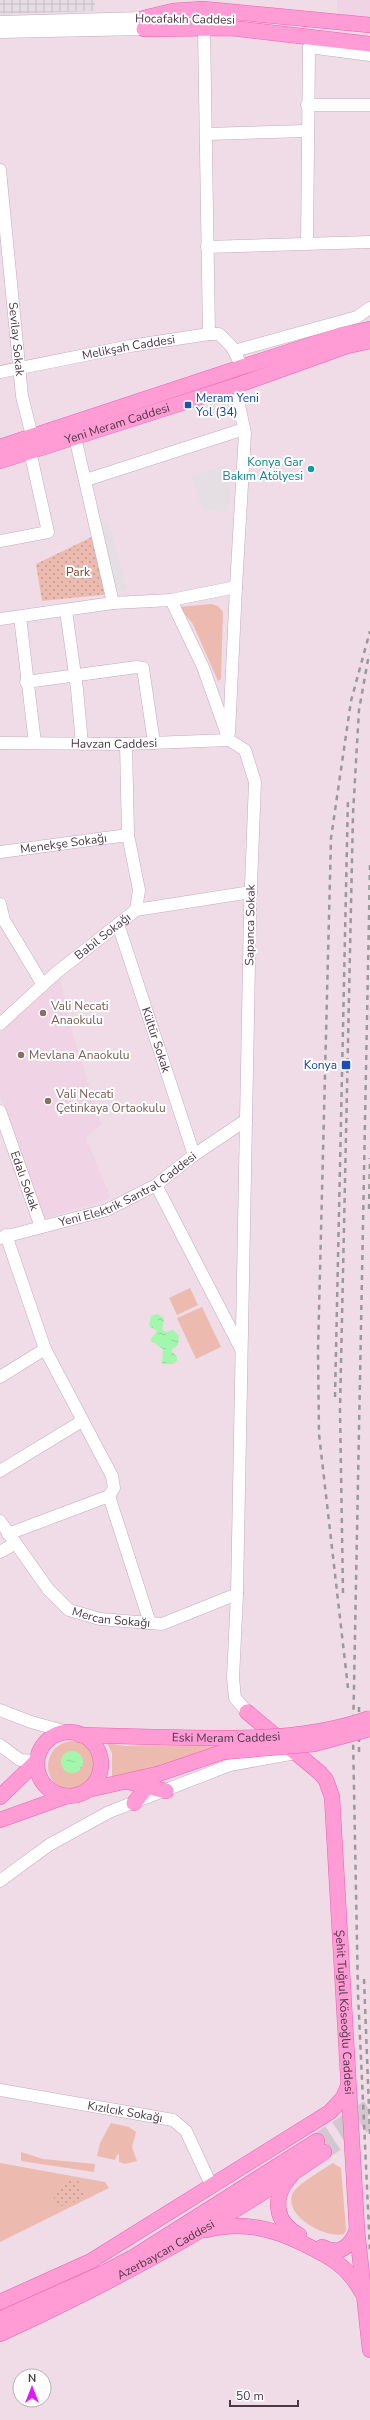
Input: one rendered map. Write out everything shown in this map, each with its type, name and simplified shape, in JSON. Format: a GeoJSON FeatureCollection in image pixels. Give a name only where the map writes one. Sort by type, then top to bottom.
{"type":"FeatureCollection","features":[{"type":"Feature","properties":{"kind":"main road"},"geometry":{"type":"LineString","coordinates":[[144,24],[172,11],[202,9],[370,25]]}},
{"type":"Feature","properties":{"kind":"main road","name":"Hocafakıh Caddesi"},"geometry":{"type":"LineString","coordinates":[[144,24],[230,19],[370,35]]}},
{"type":"Feature","properties":{"kind":"main road","name":"Hocafakıh Caddesi"},"geometry":{"type":"LineString","coordinates":[[144,24],[254,30],[370,44]]}},
{"type":"Feature","properties":{"kind":"main road","name":"Yeni Meram Caddesi"},"geometry":{"type":"LineString","coordinates":[[0,461],[31,444],[242,367],[344,334],[370,329]]}},
{"type":"Feature","properties":{"kind":"main road","name":"Yeni Meram Caddesi"},"geometry":{"type":"LineString","coordinates":[[0,447],[75,437],[235,386],[347,346],[370,341]]}},
{"type":"Feature","properties":{"kind":"main road","name":"Şehit Tuğrul Köseoğlu Caddesi"},"geometry":{"type":"LineString","coordinates":[[247,1712],[326,1780],[332,1797],[357,2230],[362,2295],[370,2350]]}},
{"type":"Feature","properties":{"kind":"main road","name":"Eski Meram Caddesi"},"geometry":{"type":"LineString","coordinates":[[76,1734],[281,1737],[323,1731],[370,1718]]}},
{"type":"Feature","properties":{"kind":"main road","name":"Eski Meram Caddesi"},"geometry":{"type":"LineString","coordinates":[[87,1790],[158,1774],[222,1752],[314,1744],[370,1729]]}},
{"type":"Feature","properties":{"kind":"main road"},"geometry":{"type":"LineString","coordinates":[[0,1820],[67,1796],[78,1795],[87,1790],[99,1776],[101,1764],[95,1746],[76,1734],[59,1734],[48,1740],[41,1750],[37,1761],[38,1774],[45,1785],[55,1793],[67,1796]]}},
{"type":"Feature","properties":{"kind":"main road"},"geometry":{"type":"LineString","coordinates":[[0,1797],[37,1761]]}},
{"type":"Feature","properties":{"kind":"main road"},"geometry":{"type":"LineString","coordinates":[[134,1803],[158,1774]]}},
{"type":"Feature","properties":{"kind":"main road"},"geometry":{"type":"LineString","coordinates":[[126,1781],[166,1791]]}},
{"type":"Feature","properties":{"kind":"main road"},"geometry":{"type":"LineString","coordinates":[[0,2302],[91,2261],[212,2187],[330,2112],[343,2098],[348,2085]]}},
{"type":"Feature","properties":{"kind":"main road","name":"Azerbaycan Caddesi"},"geometry":{"type":"LineString","coordinates":[[0,2320],[103,2273],[135,2256],[320,2147],[295,2172],[132,2270],[0,2334]]}},
{"type":"Feature","properties":{"kind":"main road"},"geometry":{"type":"LineString","coordinates":[[295,2172],[281,2189],[278,2200],[278,2210],[285,2226],[335,2252],[348,2247],[357,2230]]}},
{"type":"Feature","properties":{"kind":"main road"},"geometry":{"type":"LineString","coordinates":[[194,2233],[239,2225],[264,2227],[280,2232],[340,2263],[352,2276],[362,2295]]}},
{"type":"Feature","properties":{"kind":"street","name":"Hocafakıh Caddesi"},"geometry":{"type":"LineString","coordinates":[[0,22],[144,24]]}},
{"type":"Feature","properties":{"kind":"street","name":"Hocafakıh Caddesi"},"geometry":{"type":"LineString","coordinates":[[0,32],[144,24]]}},
{"type":"Feature","properties":{"kind":"street"},"geometry":{"type":"LineString","coordinates":[[204,28],[207,134],[209,334],[219,334],[234,351],[242,367]]}},
{"type":"Feature","properties":{"kind":"street"},"geometry":{"type":"LineString","coordinates":[[307,243],[307,105],[309,47],[370,55]]}},
{"type":"Feature","properties":{"kind":"street"},"geometry":{"type":"LineString","coordinates":[[307,105],[370,105]]}},
{"type":"Feature","properties":{"kind":"street"},"geometry":{"type":"LineString","coordinates":[[207,134],[307,130]]}},
{"type":"Feature","properties":{"kind":"street","name":"Sevilay Sokak"},"geometry":{"type":"LineString","coordinates":[[0,170],[2,222],[22,396],[48,532],[0,541]]}},
{"type":"Feature","properties":{"kind":"street"},"geometry":{"type":"LineString","coordinates":[[207,247],[370,242]]}},
{"type":"Feature","properties":{"kind":"street"},"geometry":{"type":"LineString","coordinates":[[234,351],[357,317],[370,308]]}},
{"type":"Feature","properties":{"kind":"street","name":"Melikşah Caddesi"},"geometry":{"type":"LineString","coordinates":[[0,372],[19,370],[130,346],[209,334]]}},
{"type":"Feature","properties":{"kind":"street"},"geometry":{"type":"LineString","coordinates":[[229,740],[244,429],[235,386]]}},
{"type":"Feature","properties":{"kind":"street"},"geometry":{"type":"LineString","coordinates":[[86,480],[244,429]]}},
{"type":"Feature","properties":{"kind":"street"},"geometry":{"type":"LineString","coordinates":[[75,437],[113,603]]}},
{"type":"Feature","properties":{"kind":"street"},"geometry":{"type":"LineString","coordinates":[[0,619],[66,611],[113,603],[171,600],[236,587]]}},
{"type":"Feature","properties":{"kind":"street"},"geometry":{"type":"LineString","coordinates":[[171,600],[203,667],[229,740]]}},
{"type":"Feature","properties":{"kind":"street"},"geometry":{"type":"LineString","coordinates":[[66,611],[75,674],[82,744]]}},
{"type":"Feature","properties":{"kind":"street"},"geometry":{"type":"LineString","coordinates":[[20,617],[26,682],[35,743]]}},
{"type":"Feature","properties":{"kind":"street"},"geometry":{"type":"LineString","coordinates":[[26,682],[75,674],[136,667],[143,668],[154,743]]}},
{"type":"Feature","properties":{"kind":"street","name":"Havzan Caddesi"},"geometry":{"type":"LineString","coordinates":[[0,743],[126,744],[229,740]]}},
{"type":"Feature","properties":{"kind":"street","name":"Sapanca Sokak"},"geometry":{"type":"LineString","coordinates":[[229,740],[245,750],[255,782],[251,892],[237,1594],[233,1678],[235,1698],[247,1712]]}},
{"type":"Feature","properties":{"kind":"street"},"geometry":{"type":"LineString","coordinates":[[126,744],[128,835],[139,890],[136,910]]}},
{"type":"Feature","properties":{"kind":"street","name":"Menekşe Sokağı"},"geometry":{"type":"LineString","coordinates":[[0,852],[128,835]]}},
{"type":"Feature","properties":{"kind":"street","name":"Babil Sokağı"},"geometry":{"type":"LineString","coordinates":[[0,1024],[44,985],[136,910],[251,892]]}},
{"type":"Feature","properties":{"kind":"street"},"geometry":{"type":"LineString","coordinates":[[0,904],[4,920],[44,985]]}},
{"type":"Feature","properties":{"kind":"street","name":"Kültür Sokak"},"geometry":{"type":"LineString","coordinates":[[118,924],[194,1155]]}},
{"type":"Feature","properties":{"kind":"street","name":"Edalı Sokak"},"geometry":{"type":"LineString","coordinates":[[0,1111],[5,1140],[41,1227]]}},
{"type":"Feature","properties":{"kind":"street","name":"Yeni Elektrik Santral Caddesi"},"geometry":{"type":"LineString","coordinates":[[3,1236],[107,1210],[156,1185],[194,1155],[246,1120]]}},
{"type":"Feature","properties":{"kind":"street"},"geometry":{"type":"LineString","coordinates":[[156,1185],[242,1352]]}},
{"type":"Feature","properties":{"kind":"street"},"geometry":{"type":"LineString","coordinates":[[0,1552],[11,1539],[109,1496],[114,1488],[112,1476],[45,1349],[3,1236]]}},
{"type":"Feature","properties":{"kind":"street"},"geometry":{"type":"LineString","coordinates":[[0,1376],[45,1349]]}},
{"type":"Feature","properties":{"kind":"street"},"geometry":{"type":"LineString","coordinates":[[0,1471],[82,1421]]}},
{"type":"Feature","properties":{"kind":"street"},"geometry":{"type":"LineString","coordinates":[[109,1496],[150,1623]]}},
{"type":"Feature","properties":{"kind":"street","name":"Mercan Sokağı"},"geometry":{"type":"LineString","coordinates":[[0,1521],[11,1539],[48,1589],[69,1610],[100,1620],[162,1624],[237,1594]]}},
{"type":"Feature","properties":{"kind":"street"},"geometry":{"type":"LineString","coordinates":[[0,1710],[31,1722],[76,1734]]}},
{"type":"Feature","properties":{"kind":"street"},"geometry":{"type":"LineString","coordinates":[[0,1745],[20,1760],[37,1761]]}},
{"type":"Feature","properties":{"kind":"street"},"geometry":{"type":"LineString","coordinates":[[0,1882],[49,1845],[109,1812],[230,1765],[296,1753]]}},
{"type":"Feature","properties":{"kind":"street","name":"Kızılcık Sokağı"},"geometry":{"type":"LineString","coordinates":[[0,2090],[173,2120],[186,2131],[212,2187]]}},
{"type":"Feature","properties":{"kind":"shaded area"},"geometry":{"type":"Polygon","coordinates":[[[0,0],[370,0],[370,2420],[0,2420],[0,0]]]}},
{"type":"Feature","properties":{"kind":"shaded area"},"geometry":{"type":"Polygon","coordinates":[[[0,0],[95,0],[95,11],[0,14],[0,0]]]}},
{"type":"Feature","properties":{"kind":"shaded area"},"geometry":{"type":"Polygon","coordinates":[[[337,0],[370,0],[370,18],[337,14],[337,0]]]}},
{"type":"Feature","properties":{"kind":"shaded area"},"geometry":{"type":"Polygon","coordinates":[[[227,465],[226,476],[230,476],[228,512],[203,510],[191,476],[227,465]]]}},
{"type":"Feature","properties":{"kind":"shaded area"},"geometry":{"type":"Polygon","coordinates":[[[109,523],[127,589],[115,592],[97,527],[109,523]]]}},
{"type":"Feature","properties":{"kind":"shaded area","name":"Vali Necati Çetinkaya Ortaokulu"},"geometry":{"type":"Polygon","coordinates":[[[60,978],[72,1031],[101,1124],[86,1138],[111,1198],[44,1219],[0,1096],[0,1032],[60,978]]]}},
{"type":"Feature","properties":{"kind":"green space","name":"Park"},"geometry":{"type":"Polygon","coordinates":[[[96,535],[111,594],[42,601],[36,564],[96,535]]]}},
{"type":"Feature","properties":{"kind":"green space"},"geometry":{"type":"Polygon","coordinates":[[[211,604],[218,606],[223,612],[221,679],[218,681],[193,624],[179,607],[211,604]]]}},
{"type":"Feature","properties":{"kind":"green space"},"geometry":{"type":"Polygon","coordinates":[[[190,1288],[198,1305],[177,1315],[169,1298],[190,1288]]]}},
{"type":"Feature","properties":{"kind":"green space"},"geometry":{"type":"Polygon","coordinates":[[[202,1307],[221,1347],[196,1359],[177,1318],[202,1307]]]}},
{"type":"Feature","properties":{"kind":"green space"},"geometry":{"type":"Polygon","coordinates":[[[73,1741],[87,1745],[94,1752],[98,1766],[94,1780],[87,1787],[73,1791],[59,1787],[52,1780],[48,1766],[52,1752],[59,1745],[73,1741]]]}},
{"type":"Feature","properties":{"kind":"green space"},"geometry":{"type":"Polygon","coordinates":[[[107,1743],[126,1746],[219,1745],[218,1748],[112,1783],[112,1753],[107,1743]]]}},
{"type":"Feature","properties":{"kind":"green space"},"geometry":{"type":"Polygon","coordinates":[[[111,2123],[129,2127],[136,2132],[132,2147],[137,2161],[125,2164],[119,2162],[119,2154],[115,2160],[97,2156],[100,2143],[111,2123]]]}},
{"type":"Feature","properties":{"kind":"green space"},"geometry":{"type":"Polygon","coordinates":[[[21,2152],[43,2159],[95,2164],[94,2172],[21,2161],[21,2152]]]}},
{"type":"Feature","properties":{"kind":"green space"},"geometry":{"type":"Polygon","coordinates":[[[0,2163],[105,2182],[109,2188],[0,2242],[0,2163]]]}},
{"type":"Feature","properties":{"kind":"green space"},"geometry":{"type":"Polygon","coordinates":[[[333,2163],[341,2168],[346,2230],[344,2234],[336,2235],[318,2230],[309,2225],[295,2211],[291,2203],[292,2195],[298,2187],[333,2163]]]}},
{"type":"Feature","properties":{"kind":"green space"},"geometry":{"type":"Polygon","coordinates":[[[77,2179],[84,2192],[82,2199],[63,2206],[53,2205],[57,2191],[67,2182],[77,2179]]]}},
{"type":"Feature","properties":{"kind":"water"},"geometry":{"type":"Polygon","coordinates":[[[157,1314],[164,1318],[162,1329],[165,1332],[173,1330],[179,1336],[178,1345],[171,1350],[177,1357],[177,1361],[173,1364],[162,1364],[163,1349],[150,1340],[157,1331],[149,1326],[151,1316],[157,1314]]]}},
{"type":"Feature","properties":{"kind":"water"},"geometry":{"type":"Polygon","coordinates":[[[72,1751],[76,1752],[82,1758],[82,1766],[76,1772],[72,1773],[68,1772],[62,1766],[61,1762],[62,1758],[68,1752],[72,1751]]]}},
{"type":"Feature","properties":{"kind":"tunnel"},"geometry":{"type":"LineString","coordinates":[[317,2141],[370,2106]]}},
{"type":"Feature","properties":{"kind":"tunnel"},"geometry":{"type":"LineString","coordinates":[[324,2152],[370,2121]]}},
{"type":"Feature","properties":{"kind":"railway"},"geometry":{"type":"LineString","coordinates":[[348,1688],[319,1434],[318,1350],[331,838],[351,701],[370,631]]}},
{"type":"Feature","properties":{"kind":"railway"},"geometry":{"type":"LineString","coordinates":[[343,1593],[340,1410],[353,814],[359,710],[369,654]]}},
{"type":"Feature","properties":{"kind":"railway"},"geometry":{"type":"LineString","coordinates":[[335,1397],[348,797]]}},
{"type":"Feature","properties":{"kind":"railway"},"geometry":{"type":"LineString","coordinates":[[370,865],[353,1738],[358,1994],[370,2252]]}},
{"type":"Feature","properties":{"kind":"railway"},"geometry":{"type":"LineString","coordinates":[[369,1209],[370,1158]]}},
{"type":"Feature","properties":{"kind":"railway"},"geometry":{"type":"LineString","coordinates":[[359,1707],[359,1755]]}},
{"type":"Feature","properties":{"kind":"railway"},"geometry":{"type":"LineString","coordinates":[[364,1979],[370,2134]]}},
{"type":"Feature","properties":{"kind":"place","name":"Meram Yeni Yol (34)"},"geometry":{"type":"Point","coordinates":[188,405]}},
{"type":"Feature","properties":{"kind":"place","name":"Konya Gar Bakım Atölyesi"},"geometry":{"type":"Point","coordinates":[311,469]}},
{"type":"Feature","properties":{"kind":"place","name":"Vali Necati Anaokulu"},"geometry":{"type":"Point","coordinates":[43,1013]}},
{"type":"Feature","properties":{"kind":"place","name":"Mevlana Anaokulu"},"geometry":{"type":"Point","coordinates":[21,1055]}},
{"type":"Feature","properties":{"kind":"place","name":"Konya"},"geometry":{"type":"Point","coordinates":[346,1065]}},
{"type":"Feature","properties":{"kind":"place","name":"Vali Necati Çetinkaya Ortaokulu"},"geometry":{"type":"Point","coordinates":[48,1101]}}]}
